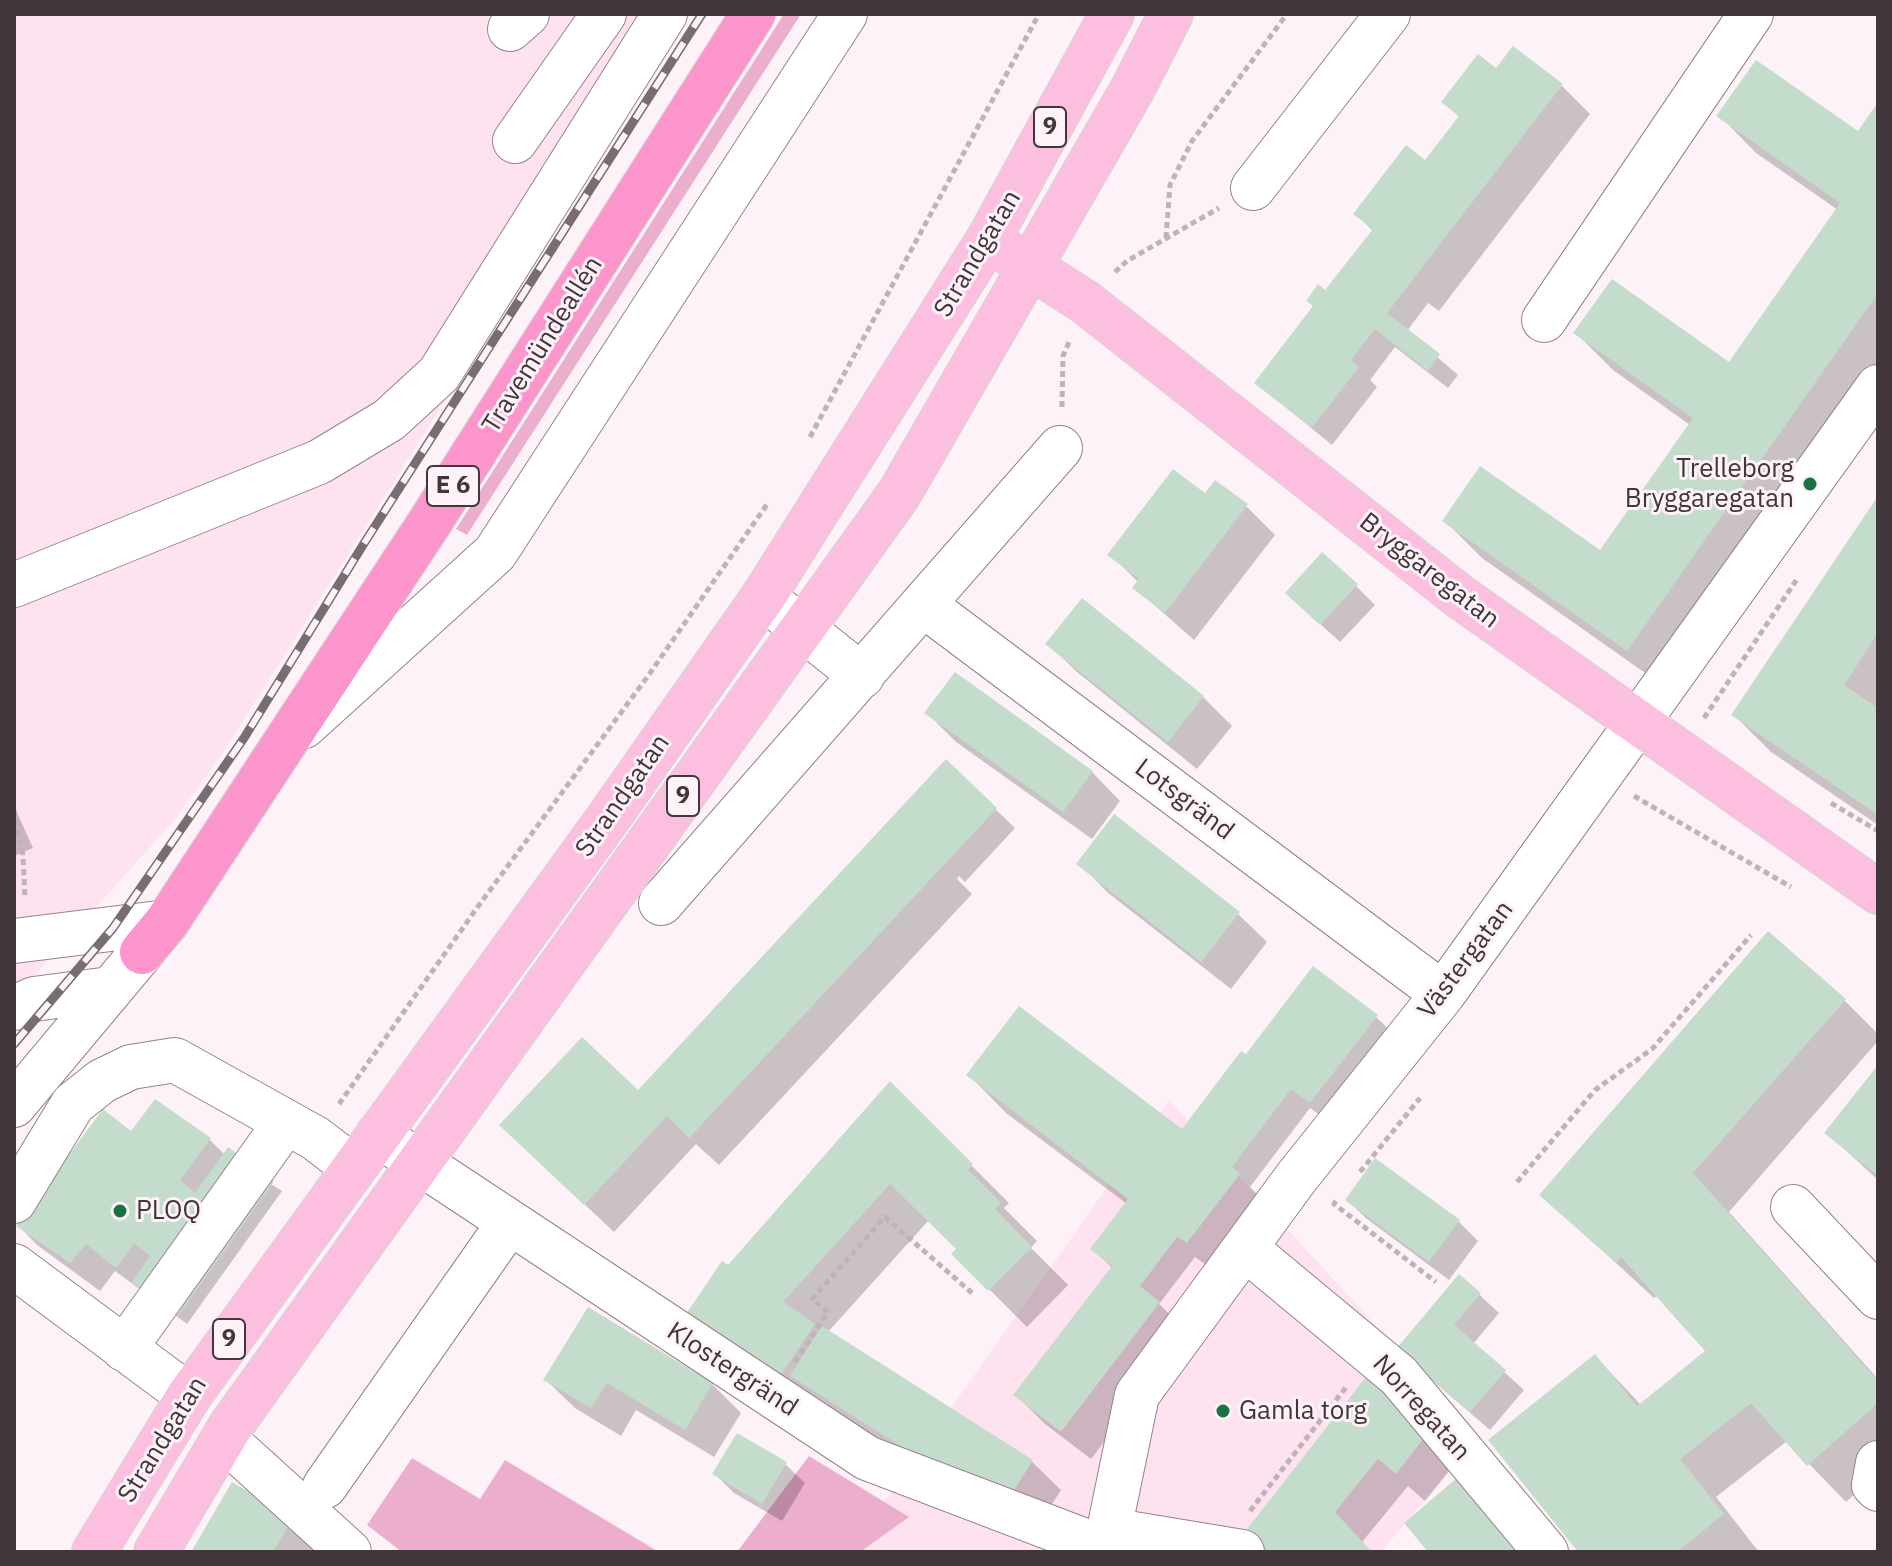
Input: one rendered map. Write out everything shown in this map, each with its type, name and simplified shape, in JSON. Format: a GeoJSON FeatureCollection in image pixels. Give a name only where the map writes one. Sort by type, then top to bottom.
{"type":"FeatureCollection","features":[{"type":"Feature","properties":{"kind":"highway","name":"Travemündeallén"},"geometry":{"type":"LineString","coordinates":[[155,937],[430,522],[753,14]]}},
{"type":"Feature","properties":{"kind":"main road","name":"Strandgatan"},"geometry":{"type":"LineString","coordinates":[[94,1552],[189,1396],[763,597],[988,240],[1112,14]]}},
{"type":"Feature","properties":{"kind":"main road","name":"Strandgatan"},"geometry":{"type":"LineString","coordinates":[[156,1552],[230,1427],[806,628],[899,494],[1132,90],[1171,14]]}},
{"type":"Feature","properties":{"kind":"main road","name":"Bryggaregatan"},"geometry":{"type":"LineString","coordinates":[[988,240],[1085,302],[1459,596],[1636,724],[1878,892]]}},
{"type":"Feature","properties":{"kind":"street"},"geometry":{"type":"LineString","coordinates":[[515,141],[604,14]]}},
{"type":"Feature","properties":{"kind":"street"},"geometry":{"type":"LineString","coordinates":[[14,585],[319,462],[389,420],[439,374],[665,14]]}},
{"type":"Feature","properties":{"kind":"street"},"geometry":{"type":"LineString","coordinates":[[282,746],[495,553],[845,14]]}},
{"type":"Feature","properties":{"kind":"street"},"geometry":{"type":"LineString","coordinates":[[1253,188],[1388,14]]}},
{"type":"Feature","properties":{"kind":"street"},"geometry":{"type":"LineString","coordinates":[[1544,320],[1751,14]]}},
{"type":"Feature","properties":{"kind":"street","name":"Västergatan"},"geometry":{"type":"LineString","coordinates":[[1113,1545],[1137,1395],[1296,1178],[1443,994],[1878,387]]}},
{"type":"Feature","properties":{"kind":"street"},"geometry":{"type":"LineString","coordinates":[[661,903],[925,606],[1060,448]]}},
{"type":"Feature","properties":{"kind":"street"},"geometry":{"type":"LineString","coordinates":[[763,597],[806,628],[862,676]]}},
{"type":"Feature","properties":{"kind":"street","name":"Lotsgränd"},"geometry":{"type":"LineString","coordinates":[[925,606],[1443,994]]}},
{"type":"Feature","properties":{"kind":"street"},"geometry":{"type":"LineString","coordinates":[[110,989],[34,999],[15,973],[155,937]]}},
{"type":"Feature","properties":{"kind":"street","name":"E 6"},"geometry":{"type":"LineString","coordinates":[[14,1105],[155,937]]}},
{"type":"Feature","properties":{"kind":"street","name":"Klostergränd"},"geometry":{"type":"LineString","coordinates":[[14,1201],[73,1104],[102,1081],[131,1067],[175,1060],[315,1138],[420,1164],[867,1458],[1113,1545],[1232,1549]]}},
{"type":"Feature","properties":{"kind":"street"},"geometry":{"type":"LineString","coordinates":[[124,1349],[286,1122]]}},
{"type":"Feature","properties":{"kind":"street"},"geometry":{"type":"LineString","coordinates":[[1793,1207],[1878,1297]]}},
{"type":"Feature","properties":{"kind":"street"},"geometry":{"type":"LineString","coordinates":[[325,1486],[509,1223]]}},
{"type":"Feature","properties":{"kind":"street","name":"Norregatan"},"geometry":{"type":"LineString","coordinates":[[1245,1248],[1399,1376],[1546,1552]]}},
{"type":"Feature","properties":{"kind":"street"},"geometry":{"type":"LineString","coordinates":[[14,1266],[189,1396]]}},
{"type":"Feature","properties":{"kind":"street"},"geometry":{"type":"LineString","coordinates":[[241,1454],[349,1552]]}},
{"type":"Feature","properties":{"kind":"street"},"geometry":{"type":"LineString","coordinates":[[1878,1463],[1874,1485],[1878,1489]]}},
{"type":"Feature","properties":{"kind":"path"},"geometry":{"type":"LineString","coordinates":[[804,447],[1039,14]]}},
{"type":"Feature","properties":{"kind":"path"},"geometry":{"type":"LineString","coordinates":[[1166,238],[1170,185],[1192,141],[1287,14]]}},
{"type":"Feature","properties":{"kind":"path"},"geometry":{"type":"LineString","coordinates":[[375,1054],[479,905],[648,676],[771,499]]}},
{"type":"Feature","properties":{"kind":"path"},"geometry":{"type":"LineString","coordinates":[[1699,725],[1804,569]]}},
{"type":"Feature","properties":{"kind":"path"},"geometry":{"type":"LineString","coordinates":[[1600,779],[1684,823],[1800,893]]}},
{"type":"Feature","properties":{"kind":"path"},"geometry":{"type":"LineString","coordinates":[[1517,1182],[1595,1090],[1652,1049],[1751,935]]}},
{"type":"Feature","properties":{"kind":"path"},"geometry":{"type":"LineString","coordinates":[[1353,1180],[1420,1098]]}},
{"type":"Feature","properties":{"kind":"path"},"geometry":{"type":"LineString","coordinates":[[1344,1192],[1334,1204],[1436,1282]]}},
{"type":"Feature","properties":{"kind":"path"},"geometry":{"type":"LineString","coordinates":[[772,1396],[828,1312],[812,1299],[885,1217],[972,1293]]}},
{"type":"Feature","properties":{"kind":"path"},"geometry":{"type":"LineString","coordinates":[[1232,1549],[1372,1353]]}},
{"type":"Feature","properties":{"kind":"shaded area"},"geometry":{"type":"Polygon","coordinates":[[[14,14],[689,14],[221,756],[171,824],[14,998],[14,14]]]}},
{"type":"Feature","properties":{"kind":"shaded area"},"geometry":{"type":"Polygon","coordinates":[[[784,14],[801,14],[467,535],[456,529],[784,14]]]}},
{"type":"Feature","properties":{"kind":"shaded area"},"geometry":{"type":"Polygon","coordinates":[[[1169,1100],[1478,1437],[1381,1552],[849,1552],[1169,1100]]]}},
{"type":"Feature","properties":{"kind":"shaded area"},"geometry":{"type":"Polygon","coordinates":[[[809,1456],[909,1517],[860,1552],[737,1552],[809,1456]]]}},
{"type":"Feature","properties":{"kind":"shaded area"},"geometry":{"type":"Polygon","coordinates":[[[412,1458],[480,1499],[505,1460],[659,1552],[402,1552],[367,1525],[412,1458]]]}},
{"type":"Feature","properties":{"kind":"building"},"geometry":{"type":"Polygon","coordinates":[[[1513,46],[1563,84],[1387,313],[1440,354],[1428,371],[1375,329],[1351,360],[1359,367],[1312,428],[1254,383],[1313,306],[1306,301],[1318,284],[1325,290],[1373,229],[1353,214],[1406,145],[1425,160],[1459,116],[1441,102],[1478,54],[1496,68],[1513,46]]]}},
{"type":"Feature","properties":{"kind":"building"},"geometry":{"type":"Polygon","coordinates":[[[1756,60],[1858,131],[1878,102],[1878,293],[1627,651],[1442,521],[1480,466],[1600,550],[1693,418],[1573,333],[1612,279],[1729,362],[1840,203],[1716,116],[1756,60]]]}},
{"type":"Feature","properties":{"kind":"building"},"geometry":{"type":"Polygon","coordinates":[[[1173,469],[1205,493],[1215,480],[1248,504],[1165,613],[1132,588],[1139,579],[1107,555],[1173,469]]]}},
{"type":"Feature","properties":{"kind":"building"},"geometry":{"type":"Polygon","coordinates":[[[1878,496],[1878,633],[1844,685],[1878,708],[1878,815],[1731,715],[1878,496]]]}},
{"type":"Feature","properties":{"kind":"building"},"geometry":{"type":"Polygon","coordinates":[[[1322,552],[1358,584],[1320,625],[1285,593],[1322,552]]]}},
{"type":"Feature","properties":{"kind":"building"},"geometry":{"type":"Polygon","coordinates":[[[1082,598],[1204,696],[1168,742],[1045,644],[1082,598]]]}},
{"type":"Feature","properties":{"kind":"building"},"geometry":{"type":"Polygon","coordinates":[[[955,672],[1093,771],[1063,812],[924,713],[955,672]]]}},
{"type":"Feature","properties":{"kind":"building"},"geometry":{"type":"Polygon","coordinates":[[[946,759],[997,808],[689,1138],[667,1116],[584,1205],[499,1125],[582,1037],[638,1090],[946,759]]]}},
{"type":"Feature","properties":{"kind":"building"},"geometry":{"type":"Polygon","coordinates":[[[1114,814],[1240,912],[1201,962],[1076,864],[1114,814]]]}},
{"type":"Feature","properties":{"kind":"building"},"geometry":{"type":"Polygon","coordinates":[[[1768,931],[1846,999],[1693,1173],[1878,1381],[1878,1403],[1807,1466],[1751,1403],[1680,1459],[1724,1514],[1677,1552],[1578,1552],[1488,1440],[1595,1354],[1637,1406],[1705,1351],[1621,1257],[1616,1263],[1539,1195],[1768,931]]]}},
{"type":"Feature","properties":{"kind":"building"},"geometry":{"type":"Polygon","coordinates":[[[1313,966],[1378,1015],[1310,1103],[1291,1089],[1232,1167],[1240,1174],[1187,1243],[1177,1237],[1140,1286],[1160,1302],[1061,1432],[1013,1395],[1112,1266],[1090,1249],[1128,1199],[966,1075],[1019,1006],[1182,1129],[1241,1051],[1246,1054],[1313,966]]]}},
{"type":"Feature","properties":{"kind":"building"},"geometry":{"type":"Polygon","coordinates":[[[1878,1065],[1878,1176],[1824,1133],[1878,1065]]]}},
{"type":"Feature","properties":{"kind":"building"},"geometry":{"type":"Polygon","coordinates":[[[890,1081],[973,1164],[968,1170],[1001,1203],[995,1209],[1032,1247],[988,1291],[951,1254],[956,1249],[890,1184],[783,1302],[815,1324],[775,1383],[682,1320],[722,1261],[728,1265],[890,1081]]]}},
{"type":"Feature","properties":{"kind":"building"},"geometry":{"type":"Polygon","coordinates":[[[155,1099],[211,1138],[180,1180],[195,1193],[228,1147],[274,1181],[177,1317],[132,1282],[150,1256],[134,1243],[116,1268],[86,1244],[70,1263],[16,1226],[103,1109],[131,1131],[155,1099]]]}},
{"type":"Feature","properties":{"kind":"building"},"geometry":{"type":"Polygon","coordinates":[[[1375,1158],[1460,1220],[1429,1262],[1345,1200],[1375,1158]]]}},
{"type":"Feature","properties":{"kind":"building"},"geometry":{"type":"Polygon","coordinates":[[[1459,1274],[1481,1293],[1454,1325],[1506,1370],[1470,1412],[1396,1349],[1459,1274]]]}},
{"type":"Feature","properties":{"kind":"building"},"geometry":{"type":"Polygon","coordinates":[[[588,1307],[713,1383],[685,1430],[607,1383],[591,1408],[543,1380],[588,1307]]]}},
{"type":"Feature","properties":{"kind":"building"},"geometry":{"type":"Polygon","coordinates":[[[822,1326],[1033,1460],[1002,1510],[790,1376],[822,1326]]]}},
{"type":"Feature","properties":{"kind":"building"},"geometry":{"type":"Polygon","coordinates":[[[1369,1373],[1431,1429],[1396,1474],[1378,1459],[1335,1512],[1372,1552],[1263,1552],[1244,1533],[1369,1373]]]}},
{"type":"Feature","properties":{"kind":"building"},"geometry":{"type":"Polygon","coordinates":[[[737,1433],[787,1462],[762,1504],[712,1474],[737,1433]]]}},
{"type":"Feature","properties":{"kind":"building"},"geometry":{"type":"Polygon","coordinates":[[[1457,1478],[1520,1552],[1428,1552],[1404,1523],[1457,1478]]]}},
{"type":"Feature","properties":{"kind":"building"},"geometry":{"type":"Polygon","coordinates":[[[232,1482],[293,1518],[273,1552],[191,1552],[232,1482]]]}},
{"type":"Feature","properties":{"kind":"railway"},"geometry":{"type":"LineString","coordinates":[[14,1044],[113,928],[244,738],[363,545],[702,14]]}},
{"type":"Feature","properties":{"kind":"place","name":"Trelleborg Bryggaregatan"},"geometry":{"type":"Point","coordinates":[1810,484]}},
{"type":"Feature","properties":{"kind":"place","name":"PLOQ"},"geometry":{"type":"Point","coordinates":[120,1211]}},
{"type":"Feature","properties":{"kind":"place","name":"Gamla torg"},"geometry":{"type":"Point","coordinates":[1223,1411]}}]}
